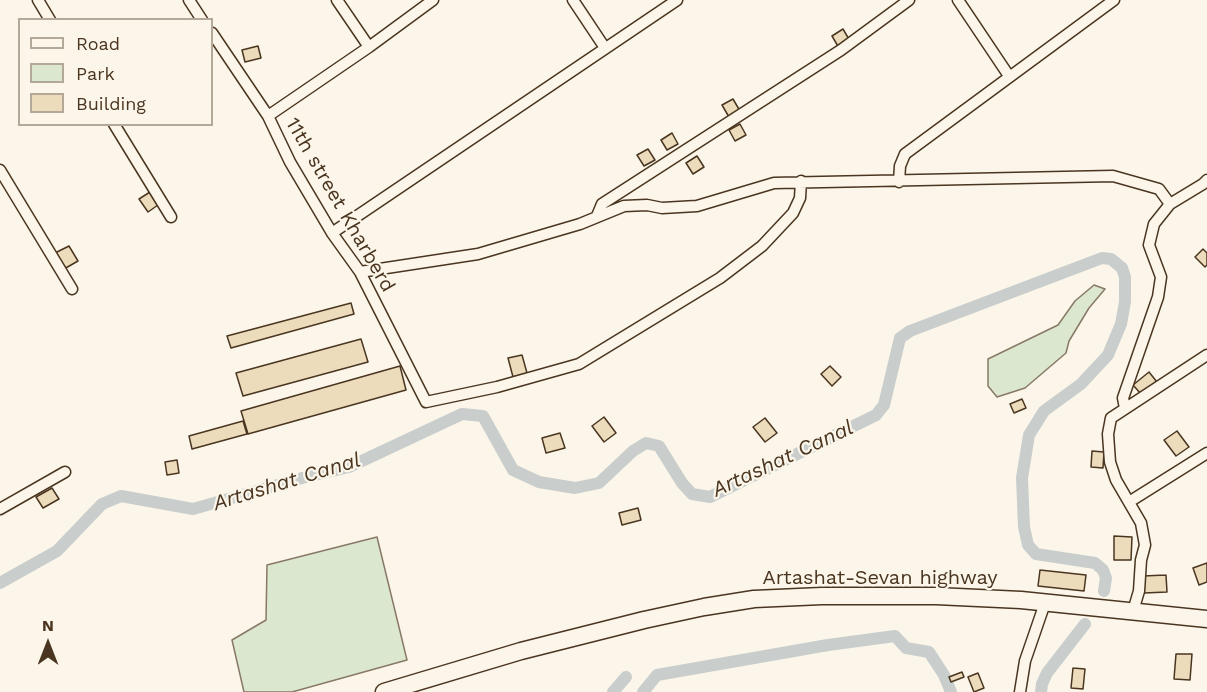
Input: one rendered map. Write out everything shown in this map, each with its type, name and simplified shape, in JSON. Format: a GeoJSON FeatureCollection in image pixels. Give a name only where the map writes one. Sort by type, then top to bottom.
{"type":"FeatureCollection","features":[{"type":"Feature","properties":{"kind":"main road","name":"Artashat-Sevan highway"},"geometry":{"type":"LineString","coordinates":[[384,692],[475,664],[634,622],[704,606],[754,599],[822,596],[936,596],[1045,603],[1207,619]]}},
{"type":"Feature","properties":{"kind":"street"},"geometry":{"type":"LineString","coordinates":[[38,0],[49,18]]}},
{"type":"Feature","properties":{"kind":"street"},"geometry":{"type":"LineString","coordinates":[[189,0],[201,18]]}},
{"type":"Feature","properties":{"kind":"street"},"geometry":{"type":"LineString","coordinates":[[337,0],[369,47]]}},
{"type":"Feature","properties":{"kind":"street"},"geometry":{"type":"LineString","coordinates":[[267,116],[369,47],[433,0]]}},
{"type":"Feature","properties":{"kind":"street"},"geometry":{"type":"LineString","coordinates":[[573,0],[605,48]]}},
{"type":"Feature","properties":{"kind":"street"},"geometry":{"type":"LineString","coordinates":[[332,233],[677,0]]}},
{"type":"Feature","properties":{"kind":"street"},"geometry":{"type":"LineString","coordinates":[[597,216],[602,204],[716,128],[841,50],[909,0]]}},
{"type":"Feature","properties":{"kind":"street"},"geometry":{"type":"LineString","coordinates":[[958,0],[1009,76]]}},
{"type":"Feature","properties":{"kind":"street"},"geometry":{"type":"LineString","coordinates":[[899,182],[900,166],[905,154],[1114,0]]}},
{"type":"Feature","properties":{"kind":"street","name":"11th street Kharberd"},"geometry":{"type":"LineString","coordinates":[[213,35],[267,116],[290,162],[332,233],[360,272],[426,402],[497,387],[579,364],[720,278],[762,246],[793,213],[800,198],[801,181]]}},
{"type":"Feature","properties":{"kind":"street"},"geometry":{"type":"LineString","coordinates":[[115,126],[171,217]]}},
{"type":"Feature","properties":{"kind":"street"},"geometry":{"type":"LineString","coordinates":[[0,170],[72,289]]}},
{"type":"Feature","properties":{"kind":"street"},"geometry":{"type":"LineString","coordinates":[[360,272],[478,254],[580,224],[624,206],[647,205],[662,208],[697,206],[774,183],[1113,176],[1159,189],[1170,204]]}},
{"type":"Feature","properties":{"kind":"street"},"geometry":{"type":"LineString","coordinates":[[1125,408],[1123,398],[1158,297],[1161,278],[1149,245],[1154,224],[1170,204],[1207,180]]}},
{"type":"Feature","properties":{"kind":"street"},"geometry":{"type":"LineString","coordinates":[[1133,611],[1139,591],[1141,560],[1145,546],[1141,523],[1116,480],[1110,462],[1108,434],[1111,418],[1207,355]]}},
{"type":"Feature","properties":{"kind":"street"},"geometry":{"type":"LineString","coordinates":[[1130,502],[1207,453]]}},
{"type":"Feature","properties":{"kind":"street"},"geometry":{"type":"LineString","coordinates":[[0,509],[65,472]]}},
{"type":"Feature","properties":{"kind":"street"},"geometry":{"type":"LineString","coordinates":[[1020,692],[1025,661],[1045,603]]}},
{"type":"Feature","properties":{"kind":"green space"},"geometry":{"type":"Polygon","coordinates":[[[1094,285],[1105,289],[1089,308],[1069,341],[1066,353],[1025,388],[997,397],[988,386],[988,359],[1058,325],[1075,301],[1094,285]]]}},
{"type":"Feature","properties":{"kind":"green space"},"geometry":{"type":"Polygon","coordinates":[[[377,537],[407,660],[292,692],[244,692],[232,640],[266,620],[267,565],[377,537]]]}},
{"type":"Feature","properties":{"kind":"building"},"geometry":{"type":"Polygon","coordinates":[[[843,29],[850,41],[839,48],[832,36],[843,29]]]}},
{"type":"Feature","properties":{"kind":"building"},"geometry":{"type":"Polygon","coordinates":[[[258,46],[261,58],[245,62],[242,50],[258,46]]]}},
{"type":"Feature","properties":{"kind":"building"},"geometry":{"type":"Polygon","coordinates":[[[733,99],[740,111],[729,117],[722,105],[733,99]]]}},
{"type":"Feature","properties":{"kind":"building"},"geometry":{"type":"Polygon","coordinates":[[[740,124],[746,135],[735,141],[729,130],[740,124]]]}},
{"type":"Feature","properties":{"kind":"building"},"geometry":{"type":"Polygon","coordinates":[[[672,133],[678,144],[667,150],[661,140],[672,133]]]}},
{"type":"Feature","properties":{"kind":"building"},"geometry":{"type":"Polygon","coordinates":[[[648,149],[655,160],[644,166],[637,155],[648,149]]]}},
{"type":"Feature","properties":{"kind":"building"},"geometry":{"type":"Polygon","coordinates":[[[697,156],[704,167],[693,174],[686,163],[697,156]]]}},
{"type":"Feature","properties":{"kind":"building"},"geometry":{"type":"Polygon","coordinates":[[[150,192],[158,205],[148,212],[139,199],[150,192]]]}},
{"type":"Feature","properties":{"kind":"building"},"geometry":{"type":"Polygon","coordinates":[[[69,246],[78,261],[64,269],[55,253],[69,246]]]}},
{"type":"Feature","properties":{"kind":"building"},"geometry":{"type":"Polygon","coordinates":[[[1203,249],[1207,253],[1205,267],[1195,257],[1203,249]]]}},
{"type":"Feature","properties":{"kind":"building"},"geometry":{"type":"Polygon","coordinates":[[[351,303],[354,314],[231,348],[227,336],[351,303]]]}},
{"type":"Feature","properties":{"kind":"building"},"geometry":{"type":"Polygon","coordinates":[[[361,339],[368,362],[243,396],[236,373],[361,339]]]}},
{"type":"Feature","properties":{"kind":"building"},"geometry":{"type":"Polygon","coordinates":[[[522,355],[527,373],[513,377],[508,358],[522,355]]]}},
{"type":"Feature","properties":{"kind":"building"},"geometry":{"type":"Polygon","coordinates":[[[400,366],[406,390],[248,434],[241,411],[400,366]]]}},
{"type":"Feature","properties":{"kind":"building"},"geometry":{"type":"Polygon","coordinates":[[[830,366],[841,377],[832,386],[821,374],[830,366]]]}},
{"type":"Feature","properties":{"kind":"building"},"geometry":{"type":"Polygon","coordinates":[[[1149,372],[1157,382],[1141,394],[1133,385],[1149,372]]]}},
{"type":"Feature","properties":{"kind":"building"},"geometry":{"type":"Polygon","coordinates":[[[1022,399],[1026,408],[1014,413],[1010,404],[1022,399]]]}},
{"type":"Feature","properties":{"kind":"building"},"geometry":{"type":"Polygon","coordinates":[[[604,417],[616,433],[604,442],[592,426],[604,417]]]}},
{"type":"Feature","properties":{"kind":"building"},"geometry":{"type":"Polygon","coordinates":[[[765,418],[777,433],[765,442],[753,427],[765,418]]]}},
{"type":"Feature","properties":{"kind":"building"},"geometry":{"type":"Polygon","coordinates":[[[243,421],[247,434],[192,449],[189,436],[243,421]]]}},
{"type":"Feature","properties":{"kind":"building"},"geometry":{"type":"Polygon","coordinates":[[[1177,431],[1189,447],[1176,456],[1164,440],[1177,431]]]}},
{"type":"Feature","properties":{"kind":"building"},"geometry":{"type":"Polygon","coordinates":[[[560,433],[565,448],[546,453],[542,438],[560,433]]]}},
{"type":"Feature","properties":{"kind":"building"},"geometry":{"type":"Polygon","coordinates":[[[1092,451],[1104,452],[1103,468],[1091,467],[1092,451]]]}},
{"type":"Feature","properties":{"kind":"building"},"geometry":{"type":"Polygon","coordinates":[[[177,460],[179,473],[167,475],[165,462],[177,460]]]}},
{"type":"Feature","properties":{"kind":"building"},"geometry":{"type":"Polygon","coordinates":[[[52,488],[59,499],[43,508],[36,497],[52,488]]]}},
{"type":"Feature","properties":{"kind":"building"},"geometry":{"type":"Polygon","coordinates":[[[638,508],[641,520],[622,525],[619,513],[638,508]]]}},
{"type":"Feature","properties":{"kind":"building"},"geometry":{"type":"Polygon","coordinates":[[[1114,536],[1132,537],[1131,560],[1114,560],[1114,536]]]}},
{"type":"Feature","properties":{"kind":"building"},"geometry":{"type":"Polygon","coordinates":[[[1207,563],[1207,582],[1199,585],[1193,568],[1207,563]]]}},
{"type":"Feature","properties":{"kind":"building"},"geometry":{"type":"Polygon","coordinates":[[[1040,570],[1086,575],[1084,591],[1038,586],[1040,570]]]}},
{"type":"Feature","properties":{"kind":"building"},"geometry":{"type":"Polygon","coordinates":[[[1166,575],[1167,592],[1144,593],[1143,576],[1166,575]]]}},
{"type":"Feature","properties":{"kind":"building"},"geometry":{"type":"Polygon","coordinates":[[[1176,654],[1192,654],[1190,680],[1174,679],[1176,654]]]}},
{"type":"Feature","properties":{"kind":"building"},"geometry":{"type":"Polygon","coordinates":[[[1073,668],[1085,669],[1083,689],[1071,688],[1073,668]]]}},
{"type":"Feature","properties":{"kind":"building"},"geometry":{"type":"Polygon","coordinates":[[[962,672],[964,677],[951,682],[949,677],[962,672]]]}},
{"type":"Feature","properties":{"kind":"building"},"geometry":{"type":"Polygon","coordinates":[[[978,673],[984,688],[974,692],[968,677],[978,673]]]}},
{"type":"Feature","properties":{"kind":"waterway","name":"Artashat Canal"},"geometry":{"type":"LineString","coordinates":[[0,583],[57,551],[102,504],[121,496],[193,509],[349,467],[462,414],[483,416],[513,470],[539,482],[575,488],[599,483],[633,451],[646,443],[659,446],[682,483],[692,494],[710,497],[876,415],[884,405],[900,338],[910,331],[1102,258],[1111,259],[1122,268],[1125,277],[1125,302],[1121,324],[1108,355],[1081,384],[1044,411],[1029,435],[1022,478],[1024,527],[1028,545],[1036,554],[1095,563],[1103,570],[1106,578],[1104,591]]}},
{"type":"Feature","properties":{"kind":"waterway","name":"Artashat Canal"},"geometry":{"type":"LineString","coordinates":[[1041,692],[1047,673],[1085,624]]}},
{"type":"Feature","properties":{"kind":"waterway"},"geometry":{"type":"LineString","coordinates":[[643,692],[657,675],[828,645],[895,636],[906,648],[929,652],[944,675],[951,692]]}},
{"type":"Feature","properties":{"kind":"waterway"},"geometry":{"type":"LineString","coordinates":[[613,692],[626,677]]}}]}
